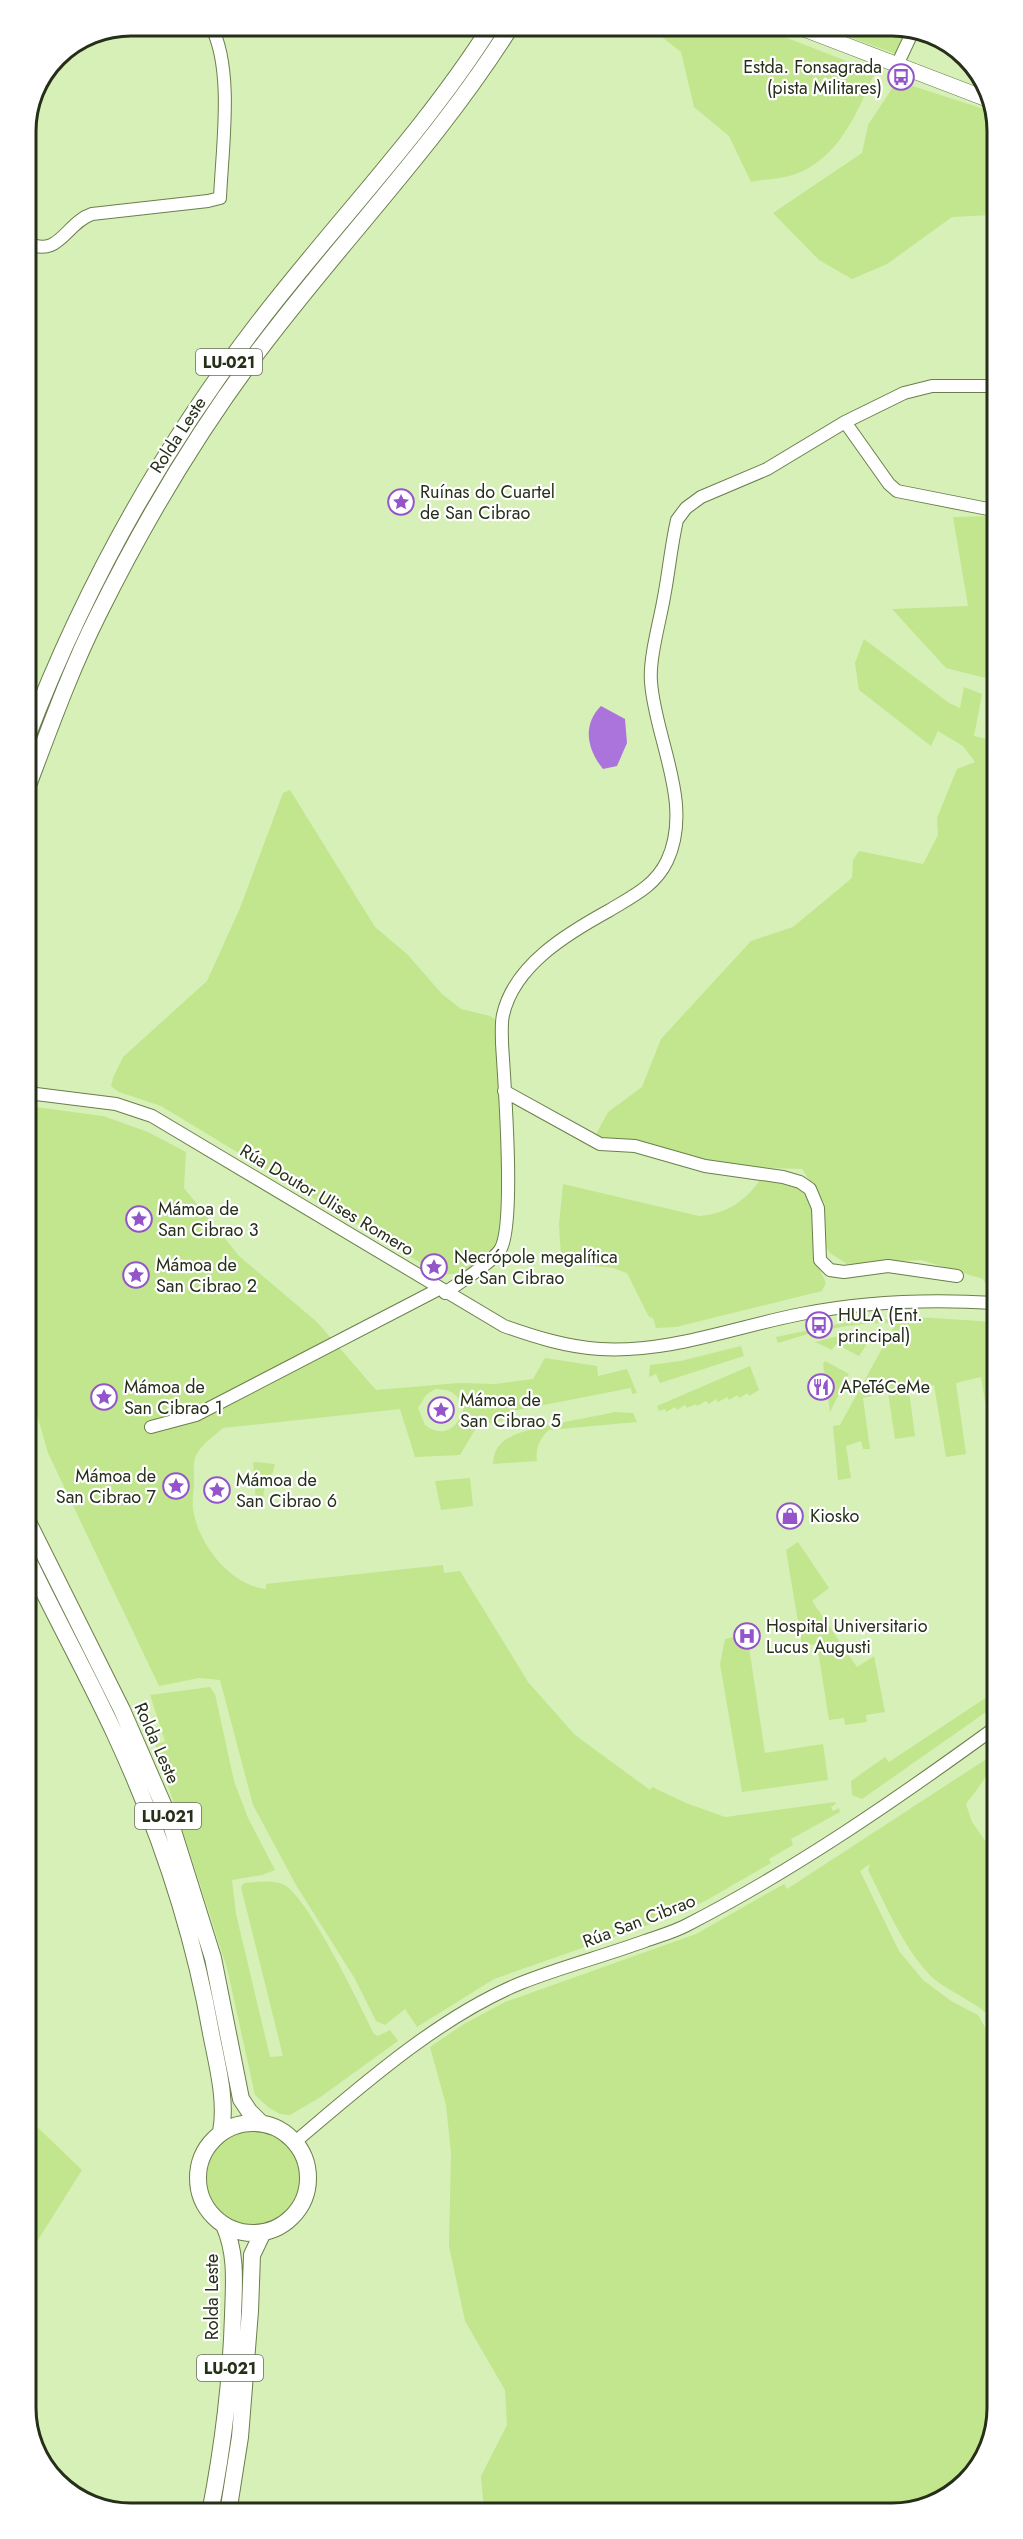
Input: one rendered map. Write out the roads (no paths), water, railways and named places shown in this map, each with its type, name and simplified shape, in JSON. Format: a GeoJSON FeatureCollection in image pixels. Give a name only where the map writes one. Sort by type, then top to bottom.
{"type":"FeatureCollection","features":[{"type":"Feature","properties":{"kind":"highway","name":"Rolda Leste"},"geometry":{"type":"LineString","coordinates":[[36,715],[65,645],[102,569],[184,426],[257,325],[423,121],[484,36]]}},
{"type":"Feature","properties":{"kind":"highway","name":"Rolda Leste"},"geometry":{"type":"LineString","coordinates":[[36,764],[57,708],[97,617],[140,533],[191,448],[265,342],[448,116],[504,36]]}},
{"type":"Feature","properties":{"kind":"highway","name":"Rolda Leste"},"geometry":{"type":"LineString","coordinates":[[36,1538],[122,1710],[169,1818],[213,1958],[241,2098],[249,2111],[261,2123],[286,2133],[295,2142]]}},
{"type":"Feature","properties":{"kind":"highway","name":"Rolda Leste"},"geometry":{"type":"LineString","coordinates":[[36,1576],[119,1742],[164,1856],[203,1989],[223,2107],[221,2133],[210,2143],[202,2156],[198,2171],[198,2187],[203,2202],[212,2215],[224,2225],[249,2233],[263,2232],[252,2255],[241,2427],[229,2503]]}},
{"type":"Feature","properties":{"kind":"highway"},"geometry":{"type":"LineString","coordinates":[[221,2133],[247,2123],[261,2123]]}},
{"type":"Feature","properties":{"kind":"highway"},"geometry":{"type":"LineString","coordinates":[[263,2232],[279,2227],[292,2218],[305,2196],[309,2172],[304,2156],[295,2142]]}},
{"type":"Feature","properties":{"kind":"highway","name":"Rolda Leste"},"geometry":{"type":"LineString","coordinates":[[212,2503],[225,2427],[232,2339],[234,2258],[231,2240],[224,2225]]}},
{"type":"Feature","properties":{"kind":"main road"},"geometry":{"type":"LineString","coordinates":[[823,36],[980,96]]}},
{"type":"Feature","properties":{"kind":"street"},"geometry":{"type":"LineString","coordinates":[[36,246],[49,247],[77,222],[92,214],[219,198],[225,82],[223,57],[215,36]]}},
{"type":"Feature","properties":{"kind":"street"},"geometry":{"type":"LineString","coordinates":[[897,64],[910,38]]}},
{"type":"Feature","properties":{"kind":"street"},"geometry":{"type":"LineString","coordinates":[[151,1427],[196,1415],[442,1291],[500,1251],[507,1236],[508,1207],[503,1016],[511,994],[523,974],[549,950],[586,922],[641,892],[656,880],[668,860],[673,840],[676,812],[651,681],[677,520],[686,508],[701,497],[767,469],[845,422],[914,391],[932,386],[987,386]]}},
{"type":"Feature","properties":{"kind":"street"},"geometry":{"type":"LineString","coordinates":[[845,422],[889,484],[897,491],[987,509]]}},
{"type":"Feature","properties":{"kind":"street"},"geometry":{"type":"LineString","coordinates":[[504,1091],[600,1144],[635,1146],[705,1166],[783,1177],[800,1182],[810,1189],[818,1208],[820,1260],[830,1270],[844,1272],[888,1266],[957,1276]]}},
{"type":"Feature","properties":{"kind":"street","name":"Rúa Doutor Ulises Romero"},"geometry":{"type":"LineString","coordinates":[[36,1094],[116,1104],[152,1116],[442,1291],[504,1326],[538,1338],[601,1349],[660,1347],[800,1314],[864,1303],[933,1300],[987,1303]]}},
{"type":"Feature","properties":{"kind":"street","name":"Rúa San Cibrao"},"geometry":{"type":"LineString","coordinates":[[295,2142],[426,2037],[477,2004],[520,1983],[673,1931],[703,1917],[847,1831],[931,1776],[987,1734]]}},
{"type":"Feature","properties":{"kind":"place","name":"Estda. Fonsagrada (pista Militares)"},"geometry":{"type":"Point","coordinates":[901,77]}},
{"type":"Feature","properties":{"kind":"place","name":"Ruínas do Cuartel de San Cibrao"},"geometry":{"type":"Point","coordinates":[401,502]}},
{"type":"Feature","properties":{"kind":"place","name":"Mámoa de San Cibrao 3"},"geometry":{"type":"Point","coordinates":[139,1219]}},
{"type":"Feature","properties":{"kind":"place","name":"Necrópole megalítica de San Cibrao"},"geometry":{"type":"Point","coordinates":[434,1267]}},
{"type":"Feature","properties":{"kind":"place","name":"Mámoa de San Cibrao 2"},"geometry":{"type":"Point","coordinates":[136,1275]}},
{"type":"Feature","properties":{"kind":"place","name":"HULA (Ent. principal)"},"geometry":{"type":"Point","coordinates":[819,1325]}},
{"type":"Feature","properties":{"kind":"place","name":"APeTéCeMe"},"geometry":{"type":"Point","coordinates":[821,1387]}},
{"type":"Feature","properties":{"kind":"place","name":"Mámoa de San Cibrao 1"},"geometry":{"type":"Point","coordinates":[104,1397]}},
{"type":"Feature","properties":{"kind":"place","name":"Mámoa de San Cibrao 5"},"geometry":{"type":"Point","coordinates":[441,1410]}},
{"type":"Feature","properties":{"kind":"place","name":"Mámoa de San Cibrao 7"},"geometry":{"type":"Point","coordinates":[176,1486]}},
{"type":"Feature","properties":{"kind":"place","name":"Mámoa de San Cibrao 6"},"geometry":{"type":"Point","coordinates":[217,1490]}},
{"type":"Feature","properties":{"kind":"place","name":"Kiosko"},"geometry":{"type":"Point","coordinates":[790,1516]}},
{"type":"Feature","properties":{"kind":"place","name":"Hospital Universitario Lucus Augusti"},"geometry":{"type":"Point","coordinates":[747,1636]}}]}
